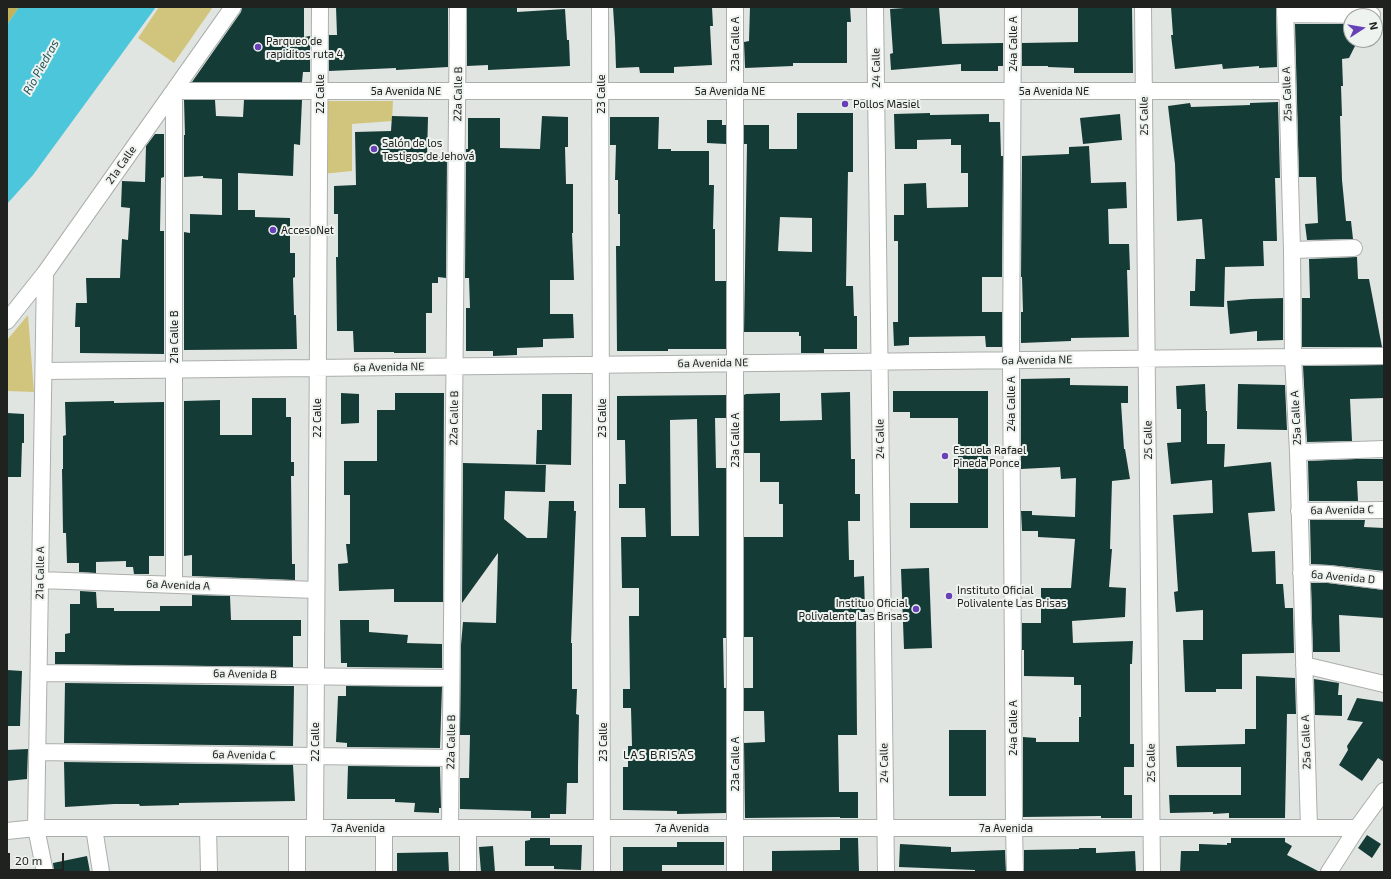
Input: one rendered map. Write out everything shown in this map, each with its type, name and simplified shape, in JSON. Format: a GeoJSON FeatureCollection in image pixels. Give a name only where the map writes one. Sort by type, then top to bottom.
{"type":"FeatureCollection","features":[{"type":"Feature","properties":{"kind":"street","name":"21a Calle"},"geometry":{"type":"LineString","coordinates":[[7,321],[45,274],[234,7]]}},
{"type":"Feature","properties":{"kind":"street","name":"22 Calle"},"geometry":{"type":"LineString","coordinates":[[315,828],[320,7]]}},
{"type":"Feature","properties":{"kind":"street","name":"22a Calle B"},"geometry":{"type":"LineString","coordinates":[[450,828],[458,7]]}},
{"type":"Feature","properties":{"kind":"street","name":"23 Calle"},"geometry":{"type":"LineString","coordinates":[[600,7],[602,872]]}},
{"type":"Feature","properties":{"kind":"street","name":"23a Calle A"},"geometry":{"type":"LineString","coordinates":[[735,7],[735,872]]}},
{"type":"Feature","properties":{"kind":"street","name":"24 Calle"},"geometry":{"type":"LineString","coordinates":[[875,7],[886,872]]}},
{"type":"Feature","properties":{"kind":"street","name":"24a Calle A"},"geometry":{"type":"LineString","coordinates":[[1013,7],[1011,360],[1015,872]]}},
{"type":"Feature","properties":{"kind":"street","name":"25 Calle"},"geometry":{"type":"LineString","coordinates":[[1143,7],[1152,872]]}},
{"type":"Feature","properties":{"kind":"street"},"geometry":{"type":"LineString","coordinates":[[1285,10],[1343,13]]}},
{"type":"Feature","properties":{"kind":"street","name":"25a Calle A"},"geometry":{"type":"LineString","coordinates":[[1285,10],[1292,250],[1293,357],[1298,452],[1308,828]]}},
{"type":"Feature","properties":{"kind":"street","name":"5a Avenida NE"},"geometry":{"type":"LineString","coordinates":[[174,90],[1287,91]]}},
{"type":"Feature","properties":{"kind":"street","name":"21a Calle B"},"geometry":{"type":"LineString","coordinates":[[174,90],[174,584]]}},
{"type":"Feature","properties":{"kind":"street"},"geometry":{"type":"LineString","coordinates":[[1292,250],[1354,248]]}},
{"type":"Feature","properties":{"kind":"street","name":"21a Calle A"},"geometry":{"type":"LineString","coordinates":[[45,274],[36,828],[45,872]]}},
{"type":"Feature","properties":{"kind":"street","name":"6a Avenida NE"},"geometry":{"type":"LineString","coordinates":[[44,371],[1383,356]]}},
{"type":"Feature","properties":{"kind":"street"},"geometry":{"type":"LineString","coordinates":[[1298,452],[1384,449]]}},
{"type":"Feature","properties":{"kind":"street","name":"6a Avenida C"},"geometry":{"type":"LineString","coordinates":[[1299,511],[1384,510]]}},
{"type":"Feature","properties":{"kind":"street","name":"6a Avenida D"},"geometry":{"type":"LineString","coordinates":[[1301,573],[1336,575],[1384,581]]}},
{"type":"Feature","properties":{"kind":"street","name":"6a Avenida A"},"geometry":{"type":"LineString","coordinates":[[40,580],[316,590]]}},
{"type":"Feature","properties":{"kind":"street"},"geometry":{"type":"LineString","coordinates":[[1304,665],[1384,684]]}},
{"type":"Feature","properties":{"kind":"street","name":"6a Avenida B"},"geometry":{"type":"LineString","coordinates":[[39,672],[452,678]]}},
{"type":"Feature","properties":{"kind":"street","name":"6a Avenida C"},"geometry":{"type":"LineString","coordinates":[[37,752],[451,758]]}},
{"type":"Feature","properties":{"kind":"street"},"geometry":{"type":"LineString","coordinates":[[1329,872],[1357,828],[1384,791]]}},
{"type":"Feature","properties":{"kind":"street","name":"7a Avenida"},"geometry":{"type":"LineString","coordinates":[[7,831],[36,828],[1357,828]]}},
{"type":"Feature","properties":{"kind":"street"},"geometry":{"type":"LineString","coordinates":[[94,828],[102,872]]}},
{"type":"Feature","properties":{"kind":"street"},"geometry":{"type":"LineString","coordinates":[[208,828],[208,872]]}},
{"type":"Feature","properties":{"kind":"street"},"geometry":{"type":"LineString","coordinates":[[384,828],[384,872]]}},
{"type":"Feature","properties":{"kind":"street"},"geometry":{"type":"LineString","coordinates":[[468,828],[468,872]]}},
{"type":"Feature","properties":{"kind":"street"},"geometry":{"type":"LineString","coordinates":[[297,829],[297,872]]}},
{"type":"Feature","properties":{"kind":"shaded area"},"geometry":{"type":"Polygon","coordinates":[[[7,7],[19,7],[7,25],[7,7]]]}},
{"type":"Feature","properties":{"kind":"shaded area"},"geometry":{"type":"Polygon","coordinates":[[[159,7],[213,7],[174,63],[138,38],[159,7]]]}},
{"type":"Feature","properties":{"kind":"shaded area"},"geometry":{"type":"Polygon","coordinates":[[[322,101],[393,101],[392,121],[352,124],[352,171],[322,174],[322,101]]]}},
{"type":"Feature","properties":{"kind":"shaded area"},"geometry":{"type":"Polygon","coordinates":[[[28,315],[34,392],[7,391],[7,340],[28,315]]]}},
{"type":"Feature","properties":{"kind":"water","name":"Río Piedras"},"geometry":{"type":"Polygon","coordinates":[[[19,7],[156,7],[33,175],[7,204],[7,25],[19,7]]]}},
{"type":"Feature","properties":{"kind":"building","name":"Parqueo de rapiditos ruta 4"},"geometry":{"type":"Polygon","coordinates":[[[242,7],[304,7],[304,37],[310,36],[310,72],[303,72],[302,82],[192,82],[241,12],[242,7]]]}},
{"type":"Feature","properties":{"kind":"building"},"geometry":{"type":"Polygon","coordinates":[[[336,7],[448,7],[448,67],[396,70],[396,68],[329,71],[329,35],[337,35],[336,7]]]}},
{"type":"Feature","properties":{"kind":"building"},"geometry":{"type":"Polygon","coordinates":[[[467,7],[517,7],[517,12],[565,9],[567,40],[569,40],[570,66],[488,70],[488,65],[467,66],[467,7]]]}},
{"type":"Feature","properties":{"kind":"building"},"geometry":{"type":"Polygon","coordinates":[[[613,7],[712,7],[713,26],[710,26],[712,65],[674,67],[674,73],[640,73],[639,67],[616,68],[613,7]]]}},
{"type":"Feature","properties":{"kind":"building"},"geometry":{"type":"Polygon","coordinates":[[[750,7],[850,7],[851,22],[847,22],[847,63],[793,63],[793,66],[745,68],[744,42],[749,41],[750,7]]]}},
{"type":"Feature","properties":{"kind":"building"},"geometry":{"type":"Polygon","coordinates":[[[939,7],[942,44],[1003,43],[1003,66],[998,66],[998,71],[961,71],[961,64],[891,70],[890,54],[893,53],[890,9],[939,7]]]}},
{"type":"Feature","properties":{"kind":"building"},"geometry":{"type":"Polygon","coordinates":[[[1078,7],[1132,7],[1133,73],[1074,73],[1074,68],[1022,66],[1022,43],[1078,42],[1078,7]]]}},
{"type":"Feature","properties":{"kind":"building"},"geometry":{"type":"Polygon","coordinates":[[[1171,7],[1276,7],[1277,67],[1259,68],[1259,66],[1223,69],[1222,64],[1175,69],[1171,35],[1173,35],[1171,7]]]}},
{"type":"Feature","properties":{"kind":"building"},"geometry":{"type":"Polygon","coordinates":[[[1295,24],[1343,24],[1343,48],[1354,48],[1349,58],[1342,59],[1342,116],[1340,116],[1342,180],[1346,221],[1351,221],[1353,239],[1307,240],[1305,224],[1318,223],[1316,177],[1299,177],[1295,24]]]}},
{"type":"Feature","properties":{"kind":"building"},"geometry":{"type":"Polygon","coordinates":[[[184,100],[215,100],[216,116],[243,117],[244,100],[302,100],[300,145],[294,144],[293,176],[238,173],[238,210],[255,210],[255,217],[290,218],[290,253],[295,253],[295,277],[293,278],[297,349],[184,350],[184,232],[190,233],[190,214],[222,215],[222,179],[203,178],[203,176],[184,177],[184,100]]]}},
{"type":"Feature","properties":{"kind":"building"},"geometry":{"type":"Polygon","coordinates":[[[1278,102],[1280,178],[1275,178],[1277,241],[1263,241],[1264,266],[1225,267],[1224,307],[1190,306],[1190,291],[1195,291],[1196,259],[1205,259],[1202,219],[1177,221],[1175,164],[1168,106],[1190,103],[1191,107],[1250,105],[1250,103],[1278,102]]]}},
{"type":"Feature","properties":{"kind":"building"},"geometry":{"type":"Polygon","coordinates":[[[797,113],[853,113],[853,172],[848,172],[846,286],[853,286],[854,316],[857,316],[857,349],[824,349],[824,353],[801,353],[801,336],[799,336],[799,332],[744,332],[747,144],[744,144],[744,125],[769,125],[769,149],[797,149],[797,113]],[[780,217],[778,251],[812,252],[812,218],[780,217]]]}},
{"type":"Feature","properties":{"kind":"building"},"geometry":{"type":"Polygon","coordinates":[[[930,113],[930,115],[989,114],[989,122],[1000,122],[1001,156],[1003,156],[1002,277],[982,277],[982,312],[1002,312],[1002,347],[986,347],[985,336],[909,337],[909,345],[894,346],[893,322],[898,322],[898,241],[894,241],[894,215],[904,215],[904,184],[926,183],[927,208],[968,207],[968,173],[961,173],[961,145],[951,145],[951,139],[917,140],[917,149],[895,149],[894,114],[930,113]]]}},
{"type":"Feature","properties":{"kind":"building"},"geometry":{"type":"Polygon","coordinates":[[[1120,114],[1122,140],[1083,144],[1080,118],[1120,114]]]}},
{"type":"Feature","properties":{"kind":"building"},"geometry":{"type":"Polygon","coordinates":[[[392,116],[428,117],[427,157],[447,157],[446,278],[438,277],[438,283],[432,283],[432,313],[426,313],[426,353],[354,352],[353,331],[337,331],[336,257],[338,257],[338,214],[334,214],[334,186],[356,185],[355,132],[391,131],[392,116]]]}},
{"type":"Feature","properties":{"kind":"building"},"geometry":{"type":"Polygon","coordinates":[[[542,116],[568,117],[568,147],[565,147],[566,184],[573,184],[572,233],[574,280],[550,280],[550,314],[573,314],[574,338],[543,339],[543,347],[517,348],[517,355],[493,356],[493,351],[466,351],[466,308],[470,308],[469,278],[465,278],[466,149],[468,149],[468,118],[500,118],[500,148],[540,149],[542,116]]]}},
{"type":"Feature","properties":{"kind":"building"},"geometry":{"type":"Polygon","coordinates":[[[610,117],[659,117],[658,149],[671,149],[671,151],[709,151],[709,185],[714,185],[713,229],[715,229],[715,281],[726,281],[726,349],[617,351],[616,246],[620,246],[620,214],[618,214],[618,180],[615,180],[616,145],[610,145],[610,117]]]}},
{"type":"Feature","properties":{"kind":"building"},"geometry":{"type":"Polygon","coordinates":[[[707,120],[722,120],[722,125],[726,125],[726,144],[707,143],[707,120]]]}},
{"type":"Feature","properties":{"kind":"building"},"geometry":{"type":"Polygon","coordinates":[[[155,134],[164,134],[164,177],[161,178],[160,231],[164,231],[164,354],[80,353],[80,327],[75,327],[76,303],[87,303],[86,278],[120,278],[122,239],[128,240],[130,208],[121,207],[122,181],[145,182],[146,146],[155,134]]]}},
{"type":"Feature","properties":{"kind":"building"},"geometry":{"type":"Polygon","coordinates":[[[1089,146],[1091,183],[1126,182],[1127,208],[1108,209],[1109,244],[1129,244],[1130,270],[1127,270],[1129,337],[1071,338],[1071,341],[1021,343],[1021,312],[1023,312],[1021,277],[1022,156],[1069,154],[1069,147],[1089,146]]]}},
{"type":"Feature","properties":{"kind":"building"},"geometry":{"type":"Polygon","coordinates":[[[1357,257],[1358,279],[1369,279],[1382,347],[1302,347],[1302,298],[1310,298],[1309,259],[1357,257]]]}},
{"type":"Feature","properties":{"kind":"building"},"geometry":{"type":"Polygon","coordinates":[[[1283,298],[1283,340],[1257,341],[1257,331],[1230,334],[1227,301],[1283,298]]]}},
{"type":"Feature","properties":{"kind":"building"},"geometry":{"type":"Polygon","coordinates":[[[1384,365],[1384,398],[1350,399],[1352,441],[1307,442],[1303,366],[1384,365]]]}},
{"type":"Feature","properties":{"kind":"building"},"geometry":{"type":"Polygon","coordinates":[[[1070,378],[1070,385],[1128,386],[1128,403],[1121,403],[1124,449],[1130,479],[1112,481],[1110,549],[1112,549],[1109,587],[1126,588],[1125,617],[1072,621],[1073,643],[1133,641],[1132,664],[1130,664],[1130,744],[1134,744],[1134,767],[1124,767],[1124,795],[1132,795],[1132,818],[1101,818],[1101,816],[1023,817],[1023,737],[1036,738],[1036,742],[1079,742],[1081,685],[1074,685],[1074,677],[1024,676],[1022,623],[1041,623],[1041,588],[1071,588],[1075,539],[1038,537],[1038,531],[1022,531],[1021,511],[1032,511],[1032,515],[1075,517],[1076,478],[1061,479],[1060,467],[1021,469],[1021,379],[1070,378]]]}},
{"type":"Feature","properties":{"kind":"building"},"geometry":{"type":"Polygon","coordinates":[[[1205,384],[1207,444],[1225,444],[1224,467],[1271,462],[1275,511],[1248,513],[1252,552],[1275,551],[1276,584],[1283,584],[1285,608],[1293,608],[1294,653],[1242,654],[1242,689],[1216,689],[1216,692],[1185,692],[1183,640],[1203,640],[1203,610],[1176,612],[1174,592],[1178,591],[1173,515],[1213,513],[1212,480],[1171,484],[1167,443],[1181,442],[1181,409],[1177,409],[1176,386],[1205,384]]]}},
{"type":"Feature","properties":{"kind":"building"},"geometry":{"type":"Polygon","coordinates":[[[1238,384],[1285,385],[1287,430],[1237,429],[1238,384]]]}},
{"type":"Feature","properties":{"kind":"building","name":"Escuela Rafael Pineda Ponce"},"geometry":{"type":"Polygon","coordinates":[[[893,391],[988,391],[988,528],[910,528],[910,503],[958,503],[958,418],[910,418],[910,412],[893,412],[893,391]]]}},
{"type":"Feature","properties":{"kind":"building"},"geometry":{"type":"Polygon","coordinates":[[[850,392],[851,459],[855,459],[855,494],[860,494],[860,521],[848,521],[849,560],[854,560],[854,577],[864,576],[865,612],[856,612],[857,735],[838,735],[839,792],[858,792],[858,818],[745,818],[744,743],[765,742],[764,711],[744,711],[744,688],[753,688],[753,637],[744,637],[744,537],[783,537],[783,504],[779,504],[779,482],[760,482],[760,453],[744,453],[744,395],[780,393],[780,421],[822,420],[821,393],[850,392]]]}},
{"type":"Feature","properties":{"kind":"building"},"geometry":{"type":"Polygon","coordinates":[[[341,393],[359,394],[359,423],[341,424],[341,393]]]}},
{"type":"Feature","properties":{"kind":"building"},"geometry":{"type":"Polygon","coordinates":[[[395,393],[444,393],[443,602],[394,602],[394,589],[339,591],[338,564],[348,563],[346,544],[350,544],[350,495],[344,495],[344,461],[377,461],[377,410],[395,410],[395,393]]]}},
{"type":"Feature","properties":{"kind":"building"},"geometry":{"type":"Polygon","coordinates":[[[542,394],[572,394],[571,465],[536,464],[537,430],[542,430],[542,394]]]}},
{"type":"Feature","properties":{"kind":"building"},"geometry":{"type":"Polygon","coordinates":[[[726,395],[726,418],[715,418],[716,468],[726,468],[726,638],[723,638],[724,688],[726,688],[726,813],[677,814],[677,811],[623,810],[623,767],[628,767],[628,746],[632,746],[631,708],[623,708],[623,689],[630,689],[629,616],[639,616],[639,588],[622,588],[621,537],[646,537],[645,508],[619,508],[619,484],[626,484],[625,440],[617,440],[617,396],[726,395]],[[697,419],[670,420],[671,536],[699,536],[697,419]]]}},
{"type":"Feature","properties":{"kind":"building"},"geometry":{"type":"Polygon","coordinates":[[[252,398],[286,398],[286,417],[291,417],[291,462],[294,462],[294,476],[291,476],[292,564],[295,564],[295,580],[192,576],[192,555],[184,556],[184,401],[220,400],[220,435],[252,435],[252,398]]]}},
{"type":"Feature","properties":{"kind":"building"},"geometry":{"type":"Polygon","coordinates":[[[114,401],[114,403],[164,402],[164,556],[149,556],[149,574],[134,574],[133,567],[126,567],[126,561],[96,562],[96,573],[79,572],[79,563],[67,563],[66,533],[63,533],[62,469],[63,436],[66,435],[65,402],[114,401]]]}},
{"type":"Feature","properties":{"kind":"building"},"geometry":{"type":"Polygon","coordinates":[[[7,413],[24,414],[24,443],[22,443],[21,477],[7,477],[7,413]]]}},
{"type":"Feature","properties":{"kind":"building"},"geometry":{"type":"Polygon","coordinates":[[[1384,459],[1384,481],[1357,481],[1358,501],[1309,501],[1308,461],[1384,459]]]}},
{"type":"Feature","properties":{"kind":"building"},"geometry":{"type":"Polygon","coordinates":[[[463,463],[546,465],[545,492],[505,491],[504,519],[527,538],[547,538],[549,501],[574,501],[574,511],[576,511],[571,643],[572,689],[577,689],[576,714],[579,715],[578,783],[567,783],[566,814],[550,814],[550,818],[531,818],[531,811],[460,809],[460,778],[469,778],[470,735],[460,735],[461,645],[463,622],[496,623],[498,553],[462,603],[463,463]]]}},
{"type":"Feature","properties":{"kind":"building"},"geometry":{"type":"Polygon","coordinates":[[[1310,520],[1365,520],[1364,527],[1384,528],[1384,571],[1311,564],[1310,520]]]}},
{"type":"Feature","properties":{"kind":"building","name":"Instituo Oficial Polivalente Las Brisas"},"geometry":{"type":"Polygon","coordinates":[[[929,568],[932,648],[904,649],[901,569],[929,568]]]}},
{"type":"Feature","properties":{"kind":"building"},"geometry":{"type":"Polygon","coordinates":[[[1311,583],[1328,583],[1384,590],[1384,618],[1339,615],[1340,652],[1313,652],[1311,583]]]}},
{"type":"Feature","properties":{"kind":"building"},"geometry":{"type":"Polygon","coordinates":[[[80,591],[96,592],[97,608],[114,608],[114,611],[160,611],[160,606],[192,606],[192,595],[230,596],[231,620],[301,620],[301,636],[293,636],[293,667],[55,664],[55,652],[65,652],[65,634],[70,633],[70,604],[80,604],[80,591]]]}},
{"type":"Feature","properties":{"kind":"building"},"geometry":{"type":"Polygon","coordinates":[[[340,620],[369,620],[369,632],[408,635],[407,643],[442,644],[442,668],[347,667],[347,663],[341,663],[340,620]]]}},
{"type":"Feature","properties":{"kind":"building"},"geometry":{"type":"Polygon","coordinates":[[[7,670],[22,671],[20,726],[7,726],[7,670]]]}},
{"type":"Feature","properties":{"kind":"building"},"geometry":{"type":"Polygon","coordinates":[[[1256,676],[1295,678],[1296,714],[1287,714],[1285,818],[1229,818],[1229,813],[1213,814],[1213,812],[1170,813],[1169,795],[1241,795],[1241,767],[1177,767],[1176,746],[1245,744],[1245,729],[1256,729],[1256,676]]]}},
{"type":"Feature","properties":{"kind":"building"},"geometry":{"type":"Polygon","coordinates":[[[1314,679],[1339,683],[1338,695],[1342,695],[1342,716],[1315,715],[1314,679]]]}},
{"type":"Feature","properties":{"kind":"building"},"geometry":{"type":"Polygon","coordinates":[[[65,683],[294,686],[293,746],[64,743],[65,683]]]}},
{"type":"Feature","properties":{"kind":"building"},"geometry":{"type":"Polygon","coordinates":[[[346,686],[442,687],[440,748],[347,747],[347,743],[336,742],[338,696],[346,696],[346,686]]]}},
{"type":"Feature","properties":{"kind":"building"},"geometry":{"type":"Polygon","coordinates":[[[1357,698],[1384,702],[1384,762],[1378,758],[1362,781],[1339,765],[1348,750],[1347,746],[1363,722],[1347,720],[1357,698]]]}},
{"type":"Feature","properties":{"kind":"building"},"geometry":{"type":"Polygon","coordinates":[[[949,730],[986,730],[986,796],[949,796],[949,730]]]}},
{"type":"Feature","properties":{"kind":"building"},"geometry":{"type":"Polygon","coordinates":[[[28,749],[27,779],[7,781],[7,750],[28,749]]]}},
{"type":"Feature","properties":{"kind":"building"},"geometry":{"type":"Polygon","coordinates":[[[64,762],[293,765],[295,801],[179,803],[179,805],[140,806],[139,804],[114,804],[65,807],[64,762]]]}},
{"type":"Feature","properties":{"kind":"building"},"geometry":{"type":"Polygon","coordinates":[[[348,766],[440,767],[441,808],[439,808],[439,813],[414,812],[415,803],[395,802],[395,799],[347,799],[348,766]]]}},
{"type":"Feature","properties":{"kind":"building"},"geometry":{"type":"Polygon","coordinates":[[[1367,835],[1381,844],[1372,858],[1358,848],[1367,835]]]}},
{"type":"Feature","properties":{"kind":"building"},"geometry":{"type":"Polygon","coordinates":[[[530,838],[550,838],[550,845],[582,845],[581,870],[554,869],[554,866],[525,866],[525,841],[530,840],[530,838]]]}},
{"type":"Feature","properties":{"kind":"building"},"geometry":{"type":"Polygon","coordinates":[[[840,838],[858,838],[859,872],[772,872],[772,851],[840,850],[840,838]]]}},
{"type":"Feature","properties":{"kind":"building"},"geometry":{"type":"Polygon","coordinates":[[[1231,838],[1285,838],[1285,842],[1292,846],[1287,855],[1320,872],[1180,872],[1181,851],[1199,851],[1199,844],[1227,845],[1227,843],[1231,843],[1231,838]]]}},
{"type":"Feature","properties":{"kind":"building"},"geometry":{"type":"Polygon","coordinates":[[[677,842],[724,842],[724,865],[662,865],[662,872],[623,872],[623,847],[677,847],[677,842]]]}},
{"type":"Feature","properties":{"kind":"building"},"geometry":{"type":"Polygon","coordinates":[[[900,844],[951,847],[951,852],[1005,850],[1006,872],[975,872],[975,870],[899,867],[900,844]]]}},
{"type":"Feature","properties":{"kind":"building"},"geometry":{"type":"Polygon","coordinates":[[[493,846],[495,872],[481,872],[479,847],[493,846]]]}},
{"type":"Feature","properties":{"kind":"building"},"geometry":{"type":"Polygon","coordinates":[[[1096,848],[1096,853],[1135,851],[1136,872],[1024,872],[1024,850],[1096,848]]]}},
{"type":"Feature","properties":{"kind":"building"},"geometry":{"type":"Polygon","coordinates":[[[448,852],[449,872],[397,872],[397,853],[448,852]]]}},
{"type":"Feature","properties":{"kind":"building"},"geometry":{"type":"Polygon","coordinates":[[[87,856],[90,872],[54,872],[53,863],[87,856]]]}},
{"type":"Feature","properties":{"kind":"place","name":"Parqueo de rapiditos ruta 4"},"geometry":{"type":"Point","coordinates":[258,47]}},
{"type":"Feature","properties":{"kind":"place","name":"Pollos Masiel"},"geometry":{"type":"Point","coordinates":[845,104]}},
{"type":"Feature","properties":{"kind":"place","name":"Salón de los Testigos de Jehová"},"geometry":{"type":"Point","coordinates":[374,149]}},
{"type":"Feature","properties":{"kind":"place","name":"AccesoNet"},"geometry":{"type":"Point","coordinates":[273,230]}},
{"type":"Feature","properties":{"kind":"place","name":"Escuela Rafael Pineda Ponce"},"geometry":{"type":"Point","coordinates":[945,456]}},
{"type":"Feature","properties":{"kind":"place","name":"Instituto Oficial Polivalente Las Brisas"},"geometry":{"type":"Point","coordinates":[949,596]}},
{"type":"Feature","properties":{"kind":"place","name":"Instituo Oficial Polivalente Las Brisas"},"geometry":{"type":"Point","coordinates":[916,609]}},
{"type":"Feature","properties":{"kind":"district","name":"LAS BRISAS"},"geometry":{"type":"Point","coordinates":[659,755]}}]}
